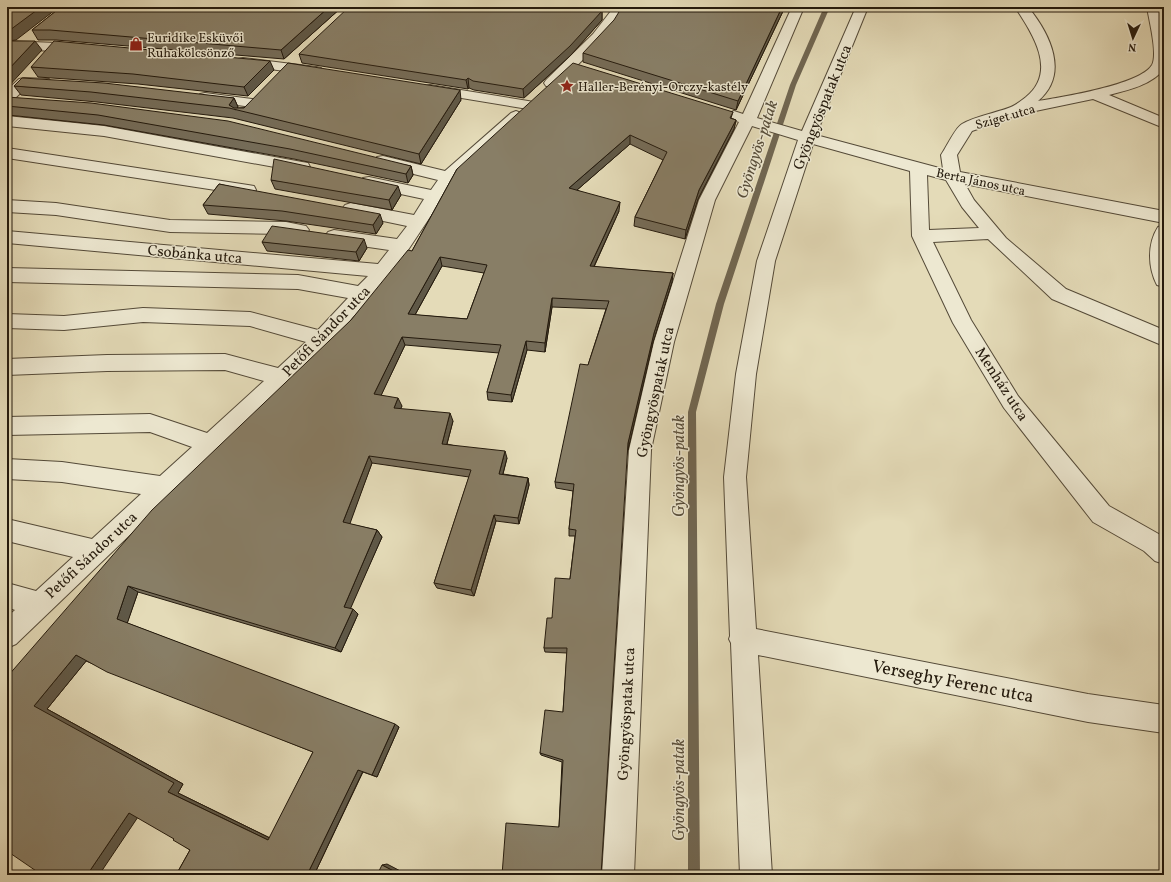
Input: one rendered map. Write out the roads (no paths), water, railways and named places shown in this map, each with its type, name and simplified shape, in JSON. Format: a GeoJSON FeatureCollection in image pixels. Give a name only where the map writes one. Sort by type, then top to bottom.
{"type":"FeatureCollection","features":[{"type":"Feature","properties":{"kind":"street","name":"Petőfi Sándor utca"},"geometry":{"type":"LineString","coordinates":[[7,635],[322,339],[383,271],[402,246],[434,196],[448,178],[528,105],[578,68],[620,7]]}},
{"type":"Feature","properties":{"kind":"street","name":"Gyöngyöspatak utca"},"geometry":{"type":"LineString","coordinates":[[618,875],[640,450],[664,342],[707,200],[754,122],[798,7]]}},
{"type":"Feature","properties":{"kind":"street","name":"Gyöngyöspatak utca"},"geometry":{"type":"LineString","coordinates":[[756,875],[742,639],[735,477],[746,374],[766,260],[803,137],[862,7]]}},
{"type":"Feature","properties":{"kind":"street"},"geometry":{"type":"LineString","coordinates":[[1017,110],[1040,92],[1047,82],[1046,56],[1043,43],[1030,16],[1021,7]]}},
{"type":"Feature","properties":{"kind":"street","name":"Sziget utca"},"geometry":{"type":"LineString","coordinates":[[1153,7],[1157,28],[1159,66],[1152,75],[1093,94],[1017,110],[966,128],[950,155],[952,176],[968,203],[993,233],[1059,294],[1164,338]]}},
{"type":"Feature","properties":{"kind":"street"},"geometry":{"type":"LineString","coordinates":[[22,44],[34,35]]}},
{"type":"Feature","properties":{"kind":"street"},"geometry":{"type":"LineString","coordinates":[[7,45],[56,45],[95,49]]}},
{"type":"Feature","properties":{"kind":"street"},"geometry":{"type":"LineString","coordinates":[[7,99],[56,45]]}},
{"type":"Feature","properties":{"kind":"street"},"geometry":{"type":"LineString","coordinates":[[273,82],[300,56]]}},
{"type":"Feature","properties":{"kind":"street"},"geometry":{"type":"LineString","coordinates":[[226,61],[288,66],[327,72]]}},
{"type":"Feature","properties":{"kind":"street"},"geometry":{"type":"LineString","coordinates":[[24,82],[57,83]]}},
{"type":"Feature","properties":{"kind":"street"},"geometry":{"type":"LineString","coordinates":[[420,87],[528,105]]}},
{"type":"Feature","properties":{"kind":"street"},"geometry":{"type":"LineString","coordinates":[[190,95],[248,108],[263,92]]}},
{"type":"Feature","properties":{"kind":"street"},"geometry":{"type":"LineString","coordinates":[[1093,94],[1164,123]]}},
{"type":"Feature","properties":{"kind":"street"},"geometry":{"type":"LineString","coordinates":[[7,99],[28,101]]}},
{"type":"Feature","properties":{"kind":"street","name":"Berta János utca"},"geometry":{"type":"LineString","coordinates":[[718,111],[803,137],[952,176],[1164,217]]}},
{"type":"Feature","properties":{"kind":"street"},"geometry":{"type":"LineString","coordinates":[[7,121],[104,131],[318,170]]}},
{"type":"Feature","properties":{"kind":"street"},"geometry":{"type":"LineString","coordinates":[[7,153],[262,193]]}},
{"type":"Feature","properties":{"kind":"street"},"geometry":{"type":"LineString","coordinates":[[371,158],[448,178]]}},
{"type":"Feature","properties":{"kind":"street","name":"Menház utca"},"geometry":{"type":"LineString","coordinates":[[918,167],[921,236],[963,323],[1011,402],[1101,514],[1153,543],[1164,553]]}},
{"type":"Feature","properties":{"kind":"street"},"geometry":{"type":"LineString","coordinates":[[357,179],[434,196]]}},
{"type":"Feature","properties":{"kind":"street"},"geometry":{"type":"LineString","coordinates":[[7,206],[56,209],[170,226],[286,228],[402,246]]}},
{"type":"Feature","properties":{"kind":"street"},"geometry":{"type":"LineString","coordinates":[[336,206],[418,222]]}},
{"type":"Feature","properties":{"kind":"street"},"geometry":{"type":"LineString","coordinates":[[1164,231],[1158,257],[1164,280]]}},
{"type":"Feature","properties":{"kind":"street"},"geometry":{"type":"LineString","coordinates":[[921,236],[993,233]]}},
{"type":"Feature","properties":{"kind":"street","name":"Csobánka utca"},"geometry":{"type":"LineString","coordinates":[[7,237],[383,271]]}},
{"type":"Feature","properties":{"kind":"street"},"geometry":{"type":"LineString","coordinates":[[7,275],[298,282],[363,294]]}},
{"type":"Feature","properties":{"kind":"street"},"geometry":{"type":"LineString","coordinates":[[7,320],[64,323],[143,315],[250,319],[322,339]]}},
{"type":"Feature","properties":{"kind":"street"},"geometry":{"type":"LineString","coordinates":[[7,367],[107,363],[225,362],[281,377]]}},
{"type":"Feature","properties":{"kind":"street"},"geometry":{"type":"LineString","coordinates":[[7,426],[40,424],[150,423],[210,444]]}},
{"type":"Feature","properties":{"kind":"street"},"geometry":{"type":"LineString","coordinates":[[7,469],[62,472],[164,488]]}},
{"type":"Feature","properties":{"kind":"street"},"geometry":{"type":"LineString","coordinates":[[7,530],[96,551]]}},
{"type":"Feature","properties":{"kind":"street"},"geometry":{"type":"LineString","coordinates":[[7,595],[39,604]]}},
{"type":"Feature","properties":{"kind":"street","name":"Verseghy Ferenc utca"},"geometry":{"type":"LineString","coordinates":[[742,639],[1088,708],[1164,719]]}},
{"type":"Feature","properties":{"kind":"waterway","name":"Gyöngyös-patak"},"geometry":{"type":"LineString","coordinates":[[694,875],[692,412],[720,304],[793,85],[827,7]]}},
{"type":"Feature","properties":{"kind":"place","name":"Euridike Esküvői Ruhakölcsönző"},"geometry":{"type":"Point","coordinates":[136,44]}},
{"type":"Feature","properties":{"kind":"place","name":"Haller-Berényi-Orczy-kastély"},"geometry":{"type":"Point","coordinates":[567,86]}}]}
